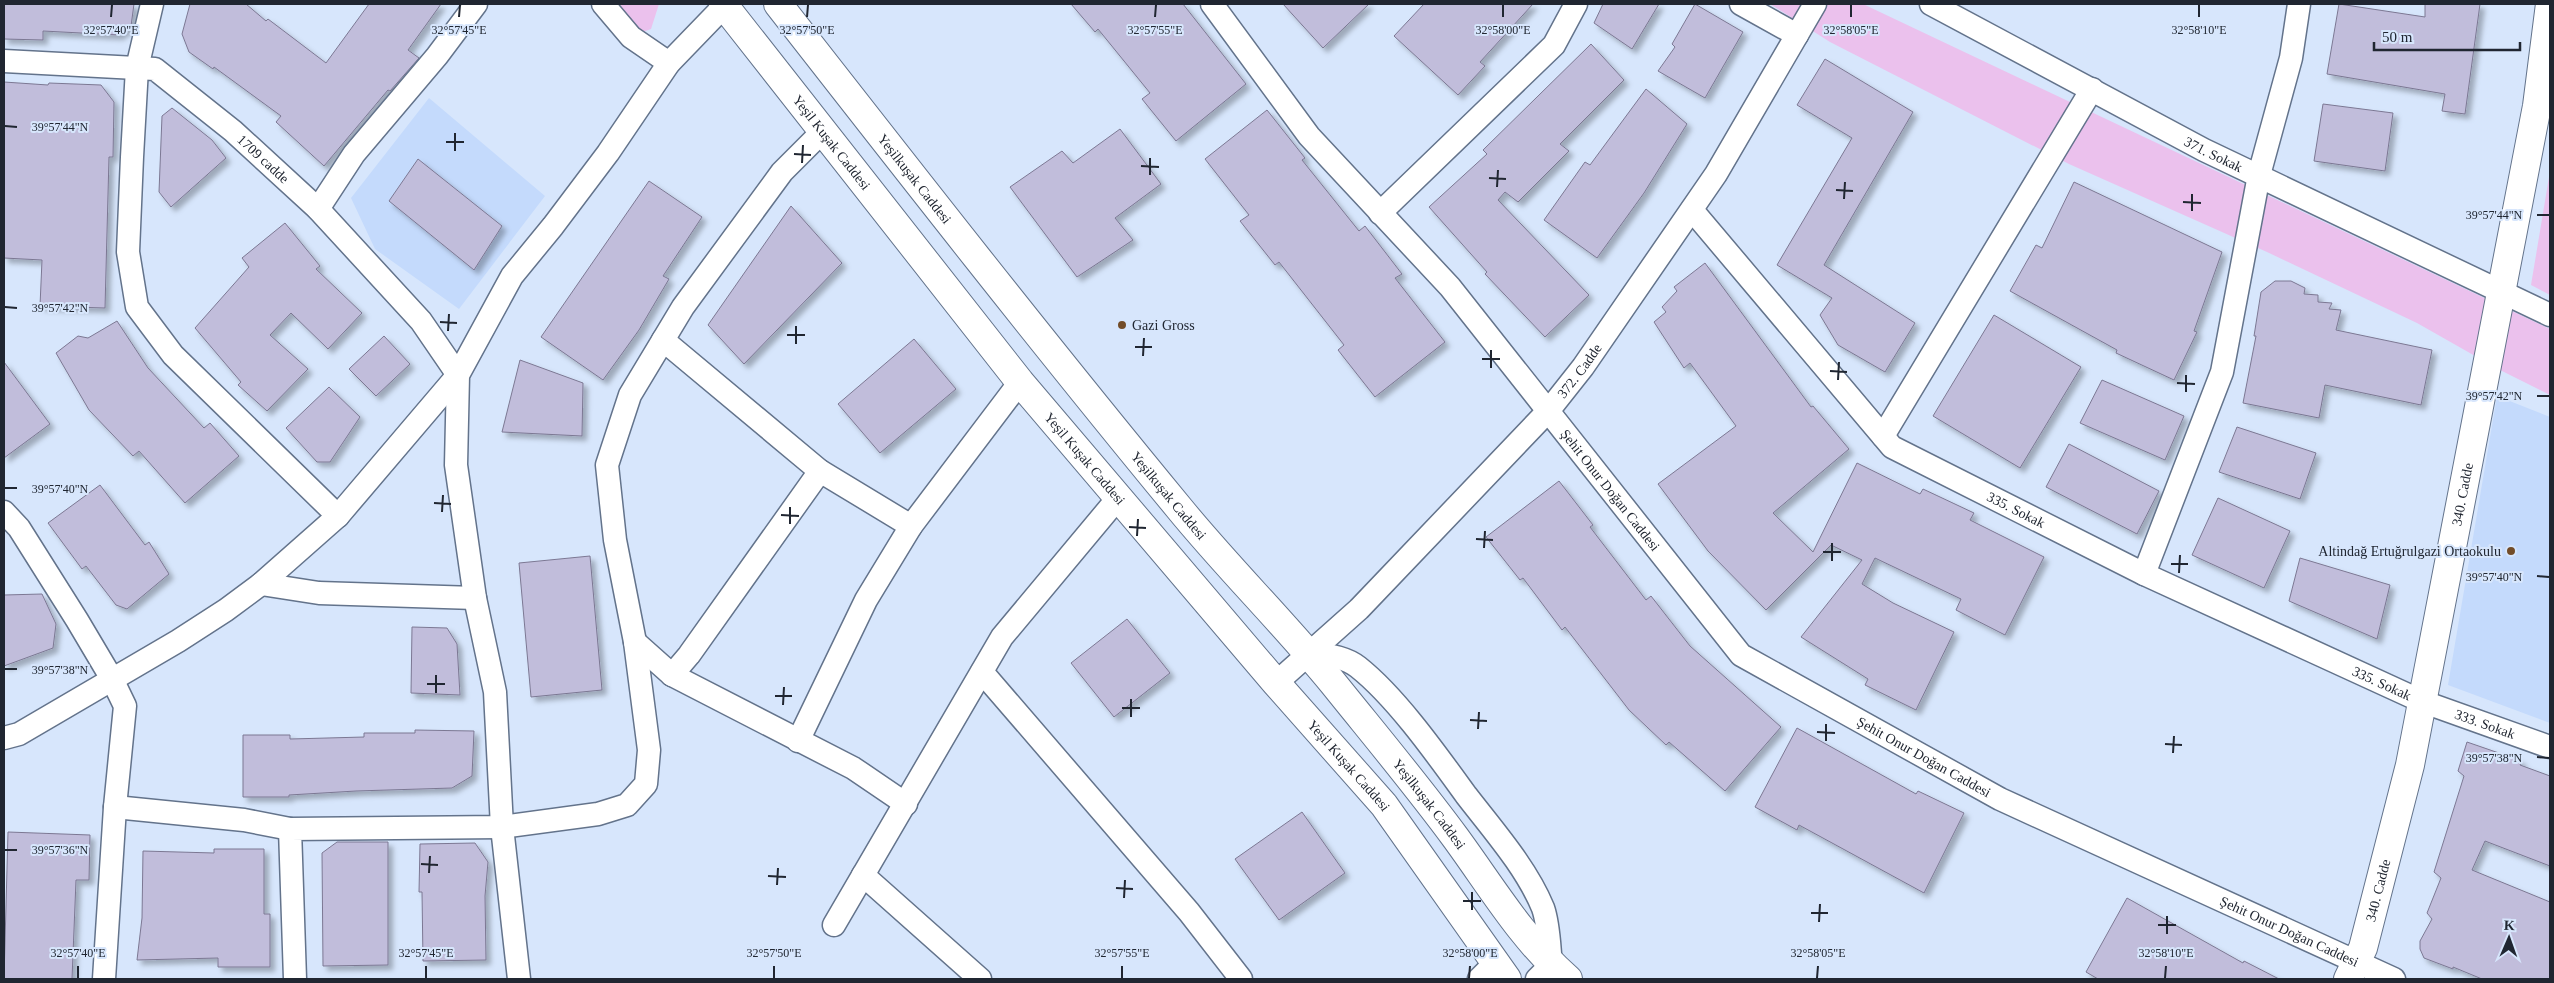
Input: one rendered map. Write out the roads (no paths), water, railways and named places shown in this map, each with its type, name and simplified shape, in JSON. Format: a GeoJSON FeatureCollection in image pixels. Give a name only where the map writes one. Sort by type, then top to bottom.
{"type":"FeatureCollection","features":[{"type":"Feature","properties":{"kind":"main road","name":"Yeşil Kuşak Caddesi"},"geometry":{"type":"LineString","coordinates":[[725,4],[1020,382],[1276,683],[1384,805],[1493,974]]}},
{"type":"Feature","properties":{"kind":"main road","name":"Yeşilkuşak Caddesi"},"geometry":{"type":"LineString","coordinates":[[778,4],[968,247],[1177,506],[1214,550],[1308,652],[1408,775],[1552,974]]}},
{"type":"Feature","properties":{"kind":"main road","name":"340. Cadde"},"geometry":{"type":"LineString","coordinates":[[2352,970],[2363,948],[2410,765],[2537,106],[2550,4]]}},
{"type":"Feature","properties":{"kind":"street"},"geometry":{"type":"LineString","coordinates":[[152,4],[137,68],[128,252],[137,308],[172,355],[338,516]]}},
{"type":"Feature","properties":{"kind":"street"},"geometry":{"type":"LineString","coordinates":[[318,209],[354,154],[437,56],[476,4]]}},
{"type":"Feature","properties":{"kind":"street"},"geometry":{"type":"LineString","coordinates":[[602,4],[632,37],[669,63]]}},
{"type":"Feature","properties":{"kind":"street"},"geometry":{"type":"LineString","coordinates":[[4,738],[19,734],[218,616],[261,584],[338,516],[458,375],[512,276],[553,226],[608,153],[669,63],[725,4]]}},
{"type":"Feature","properties":{"kind":"street"},"geometry":{"type":"LineString","coordinates":[[1380,213],[1554,45],[1576,4]]}},
{"type":"Feature","properties":{"kind":"street"},"geometry":{"type":"LineString","coordinates":[[1741,4],[1797,35]]}},
{"type":"Feature","properties":{"kind":"street","name":"372. Cadde"},"geometry":{"type":"LineString","coordinates":[[1276,683],[1308,652],[1359,609],[1549,410],[1583,367],[1716,174],[1815,4]]}},
{"type":"Feature","properties":{"kind":"street","name":"371. Sokak"},"geometry":{"type":"LineString","coordinates":[[1931,4],[2204,150],[2259,174],[2550,315]]}},
{"type":"Feature","properties":{"kind":"street"},"geometry":{"type":"LineString","coordinates":[[2144,574],[2222,372],[2259,174],[2291,58],[2299,4]]}},
{"type":"Feature","properties":{"kind":"street","name":"Şehit Onur Doğan Caddesi"},"geometry":{"type":"LineString","coordinates":[[1216,5],[1309,136],[1450,287],[1741,655],[2000,799],[2352,970],[2394,979]]}},
{"type":"Feature","properties":{"kind":"street","name":"1709 cadde"},"geometry":{"type":"LineString","coordinates":[[4,61],[154,68],[234,132],[318,209],[421,321],[458,375]]}},
{"type":"Feature","properties":{"kind":"street"},"geometry":{"type":"LineString","coordinates":[[1883,436],[2092,89]]}},
{"type":"Feature","properties":{"kind":"street"},"geometry":{"type":"LineString","coordinates":[[115,807],[244,820],[290,829],[502,827],[598,814],[627,805],[646,784],[649,750],[635,642],[615,540],[607,465],[630,395],[683,307],[782,172],[823,131]]}},
{"type":"Feature","properties":{"kind":"street","name":"335. Sokak"},"geometry":{"type":"LineString","coordinates":[[1692,210],[1892,447],[2144,574],[2421,701]]}},
{"type":"Feature","properties":{"kind":"street"},"geometry":{"type":"LineString","coordinates":[[663,340],[820,471],[911,526]]}},
{"type":"Feature","properties":{"kind":"street"},"geometry":{"type":"LineString","coordinates":[[458,375],[456,465],[475,598],[495,692],[502,827],[519,979]]}},
{"type":"Feature","properties":{"kind":"street"},"geometry":{"type":"LineString","coordinates":[[798,741],[866,600],[911,526],[1020,382]]}},
{"type":"Feature","properties":{"kind":"street"},"geometry":{"type":"LineString","coordinates":[[672,675],[689,656],[820,471]]}},
{"type":"Feature","properties":{"kind":"street"},"geometry":{"type":"LineString","coordinates":[[834,925],[1002,637],[1118,498]]}},
{"type":"Feature","properties":{"kind":"street"},"geometry":{"type":"LineString","coordinates":[[4,512],[19,528],[112,679],[125,706],[115,807],[104,979]]}},
{"type":"Feature","properties":{"kind":"street"},"geometry":{"type":"LineString","coordinates":[[261,584],[319,593],[475,598]]}},
{"type":"Feature","properties":{"kind":"street"},"geometry":{"type":"LineString","coordinates":[[635,642],[672,675],[853,768],[906,804]]}},
{"type":"Feature","properties":{"kind":"street"},"geometry":{"type":"LineString","coordinates":[[1308,652],[1334,656],[1358,667],[1384,692],[1434,752],[1508,849],[1543,909],[1552,974]]}},
{"type":"Feature","properties":{"kind":"street"},"geometry":{"type":"LineString","coordinates":[[982,672],[1188,912],[1241,979]]}},
{"type":"Feature","properties":{"kind":"street","name":"333. Sokak"},"geometry":{"type":"LineString","coordinates":[[2421,701],[2550,747]]}},
{"type":"Feature","properties":{"kind":"street"},"geometry":{"type":"LineString","coordinates":[[290,829],[295,979]]}},
{"type":"Feature","properties":{"kind":"street"},"geometry":{"type":"LineString","coordinates":[[863,875],[980,979]]}},
{"type":"Feature","properties":{"kind":"place","name":"Gazi Gross"},"geometry":{"type":"Point","coordinates":[1122,325]}},
{"type":"Feature","properties":{"kind":"place","name":"Altindağ Ertuğrulgazi Ortaokulu"},"geometry":{"type":"Point","coordinates":[2511,551]}}]}
